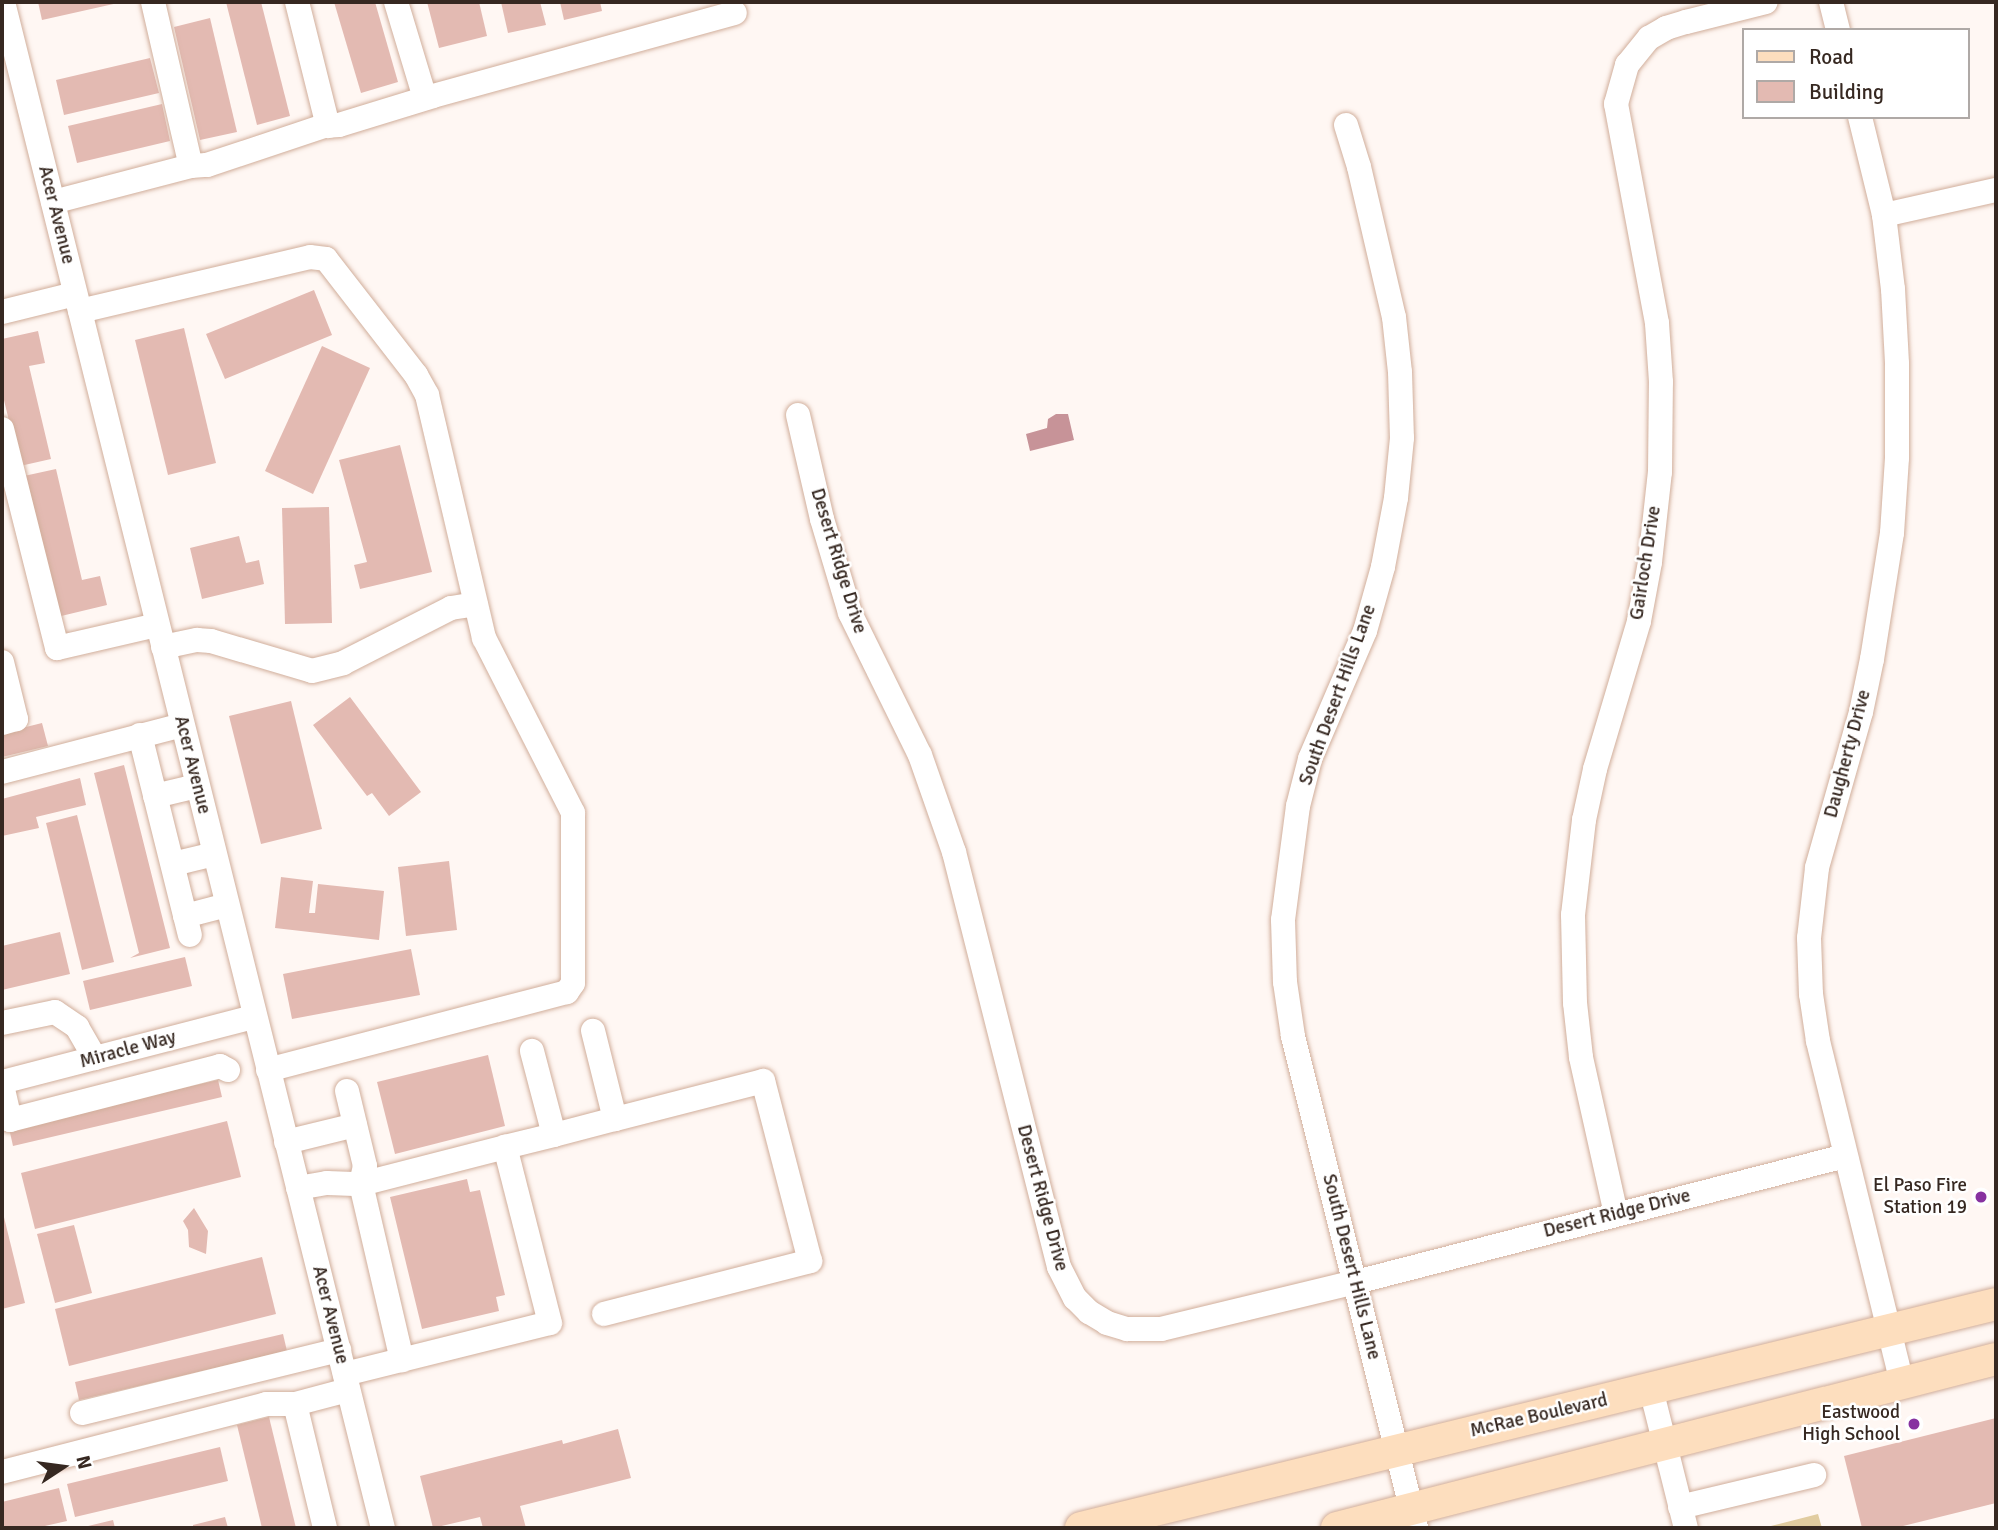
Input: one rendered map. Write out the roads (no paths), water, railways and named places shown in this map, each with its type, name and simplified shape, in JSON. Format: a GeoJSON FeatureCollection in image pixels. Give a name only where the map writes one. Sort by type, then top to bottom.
{"type":"FeatureCollection","features":[{"type":"Feature","properties":{"kind":"main road","name":"McRae Boulevard"},"geometry":{"type":"LineString","coordinates":[[1081,1528],[1996,1304]]}},
{"type":"Feature","properties":{"kind":"main road"},"geometry":{"type":"LineString","coordinates":[[1337,1528],[1414,1519],[1664,1445],[1996,1359]]}},
{"type":"Feature","properties":{"kind":"street","name":"Acer Avenue"},"geometry":{"type":"LineString","coordinates":[[3,2],[383,1528]]}},
{"type":"Feature","properties":{"kind":"street"},"geometry":{"type":"LineString","coordinates":[[153,2],[191,166]]}},
{"type":"Feature","properties":{"kind":"street"},"geometry":{"type":"LineString","coordinates":[[297,2],[328,126]]}},
{"type":"Feature","properties":{"kind":"street"},"geometry":{"type":"LineString","coordinates":[[396,2],[425,98]]}},
{"type":"Feature","properties":{"kind":"street","name":"Gairloch Drive"},"geometry":{"type":"LineString","coordinates":[[1616,1214],[1581,1057],[1575,1003],[1573,915],[1584,820],[1595,769],[1639,621],[1650,562],[1660,472],[1661,382],[1657,323],[1616,104],[1626,65],[1650,38],[1676,25],[1766,2]]}},
{"type":"Feature","properties":{"kind":"street"},"geometry":{"type":"LineString","coordinates":[[1831,2],[1838,28]]}},
{"type":"Feature","properties":{"kind":"street"},"geometry":{"type":"LineString","coordinates":[[53,202],[191,166],[207,165],[425,98],[735,13]]}},
{"type":"Feature","properties":{"kind":"street","name":"Daugherty Drive"},"geometry":{"type":"LineString","coordinates":[[1860,119],[1884,215],[1898,365],[1897,458],[1892,533],[1861,712],[1817,868],[1809,938],[1811,994],[1818,1041],[1902,1384]]}},
{"type":"Feature","properties":{"kind":"street","name":"South Desert Hills Lane"},"geometry":{"type":"LineString","coordinates":[[1346,125],[1394,317],[1400,372],[1402,438],[1386,553],[1365,631],[1310,759],[1298,806],[1283,920],[1285,982],[1293,1036],[1414,1519]]}},
{"type":"Feature","properties":{"kind":"street"},"geometry":{"type":"LineString","coordinates":[[1884,215],[1996,190]]}},
{"type":"Feature","properties":{"kind":"street"},"geometry":{"type":"LineString","coordinates":[[2,312],[78,303],[310,257],[326,259],[416,374],[427,395],[484,638],[573,813],[573,983],[568,992],[268,1070]]}},
{"type":"Feature","properties":{"kind":"street","name":"Desert Ridge Drive"},"geometry":{"type":"LineString","coordinates":[[798,415],[822,519],[850,613],[920,755],[954,852],[1059,1268],[1075,1298],[1089,1312],[1107,1323],[1147,1330],[1356,1282],[1845,1156]]}},
{"type":"Feature","properties":{"kind":"street"},"geometry":{"type":"LineString","coordinates":[[2,429],[57,648],[160,636],[211,641],[312,671],[343,663],[451,608],[475,604]]}},
{"type":"Feature","properties":{"kind":"street"},"geometry":{"type":"LineString","coordinates":[[2,662],[16,719],[2,723]]}},
{"type":"Feature","properties":{"kind":"street"},"geometry":{"type":"LineString","coordinates":[[2,772],[182,725]]}},
{"type":"Feature","properties":{"kind":"street"},"geometry":{"type":"LineString","coordinates":[[140,736],[188,925],[227,905]]}},
{"type":"Feature","properties":{"kind":"street"},"geometry":{"type":"LineString","coordinates":[[156,796],[197,786]]}},
{"type":"Feature","properties":{"kind":"street"},"geometry":{"type":"LineString","coordinates":[[173,864],[214,853]]}},
{"type":"Feature","properties":{"kind":"street"},"geometry":{"type":"LineString","coordinates":[[2,1023],[55,1012],[77,1027],[95,1058]]}},
{"type":"Feature","properties":{"kind":"street","name":"Miracle Way"},"geometry":{"type":"LineString","coordinates":[[2,1084],[254,1017]]}},
{"type":"Feature","properties":{"kind":"street"},"geometry":{"type":"LineString","coordinates":[[593,1031],[615,1119]]}},
{"type":"Feature","properties":{"kind":"street"},"geometry":{"type":"LineString","coordinates":[[165,1040],[175,1078]]}},
{"type":"Feature","properties":{"kind":"street"},"geometry":{"type":"LineString","coordinates":[[532,1051],[554,1135]]}},
{"type":"Feature","properties":{"kind":"street"},"geometry":{"type":"LineString","coordinates":[[2,1084],[10,1121],[220,1066],[228,1070]]}},
{"type":"Feature","properties":{"kind":"street"},"geometry":{"type":"LineString","coordinates":[[298,1188],[327,1183],[360,1184],[763,1081],[810,1261],[604,1314]]}},
{"type":"Feature","properties":{"kind":"street"},"geometry":{"type":"LineString","coordinates":[[347,1091],[365,1166],[360,1184],[402,1360]]}},
{"type":"Feature","properties":{"kind":"street"},"geometry":{"type":"LineString","coordinates":[[286,1142],[355,1125]]}},
{"type":"Feature","properties":{"kind":"street"},"geometry":{"type":"LineString","coordinates":[[2,1472],[266,1404],[295,1405],[402,1360],[550,1322],[505,1147]]}},
{"type":"Feature","properties":{"kind":"street"},"geometry":{"type":"LineString","coordinates":[[82,1413],[339,1350]]}},
{"type":"Feature","properties":{"kind":"street"},"geometry":{"type":"LineString","coordinates":[[1651,1389],[1683,1518],[1814,1475]]}},
{"type":"Feature","properties":{"kind":"street"},"geometry":{"type":"LineString","coordinates":[[295,1405],[325,1528]]}},
{"type":"Feature","properties":{"kind":"place","name":"El Paso Fire Station 19"},"geometry":{"type":"Point","coordinates":[1981,1197]}},
{"type":"Feature","properties":{"kind":"place","name":"Eastwood High School"},"geometry":{"type":"Point","coordinates":[1914,1424]}}]}
